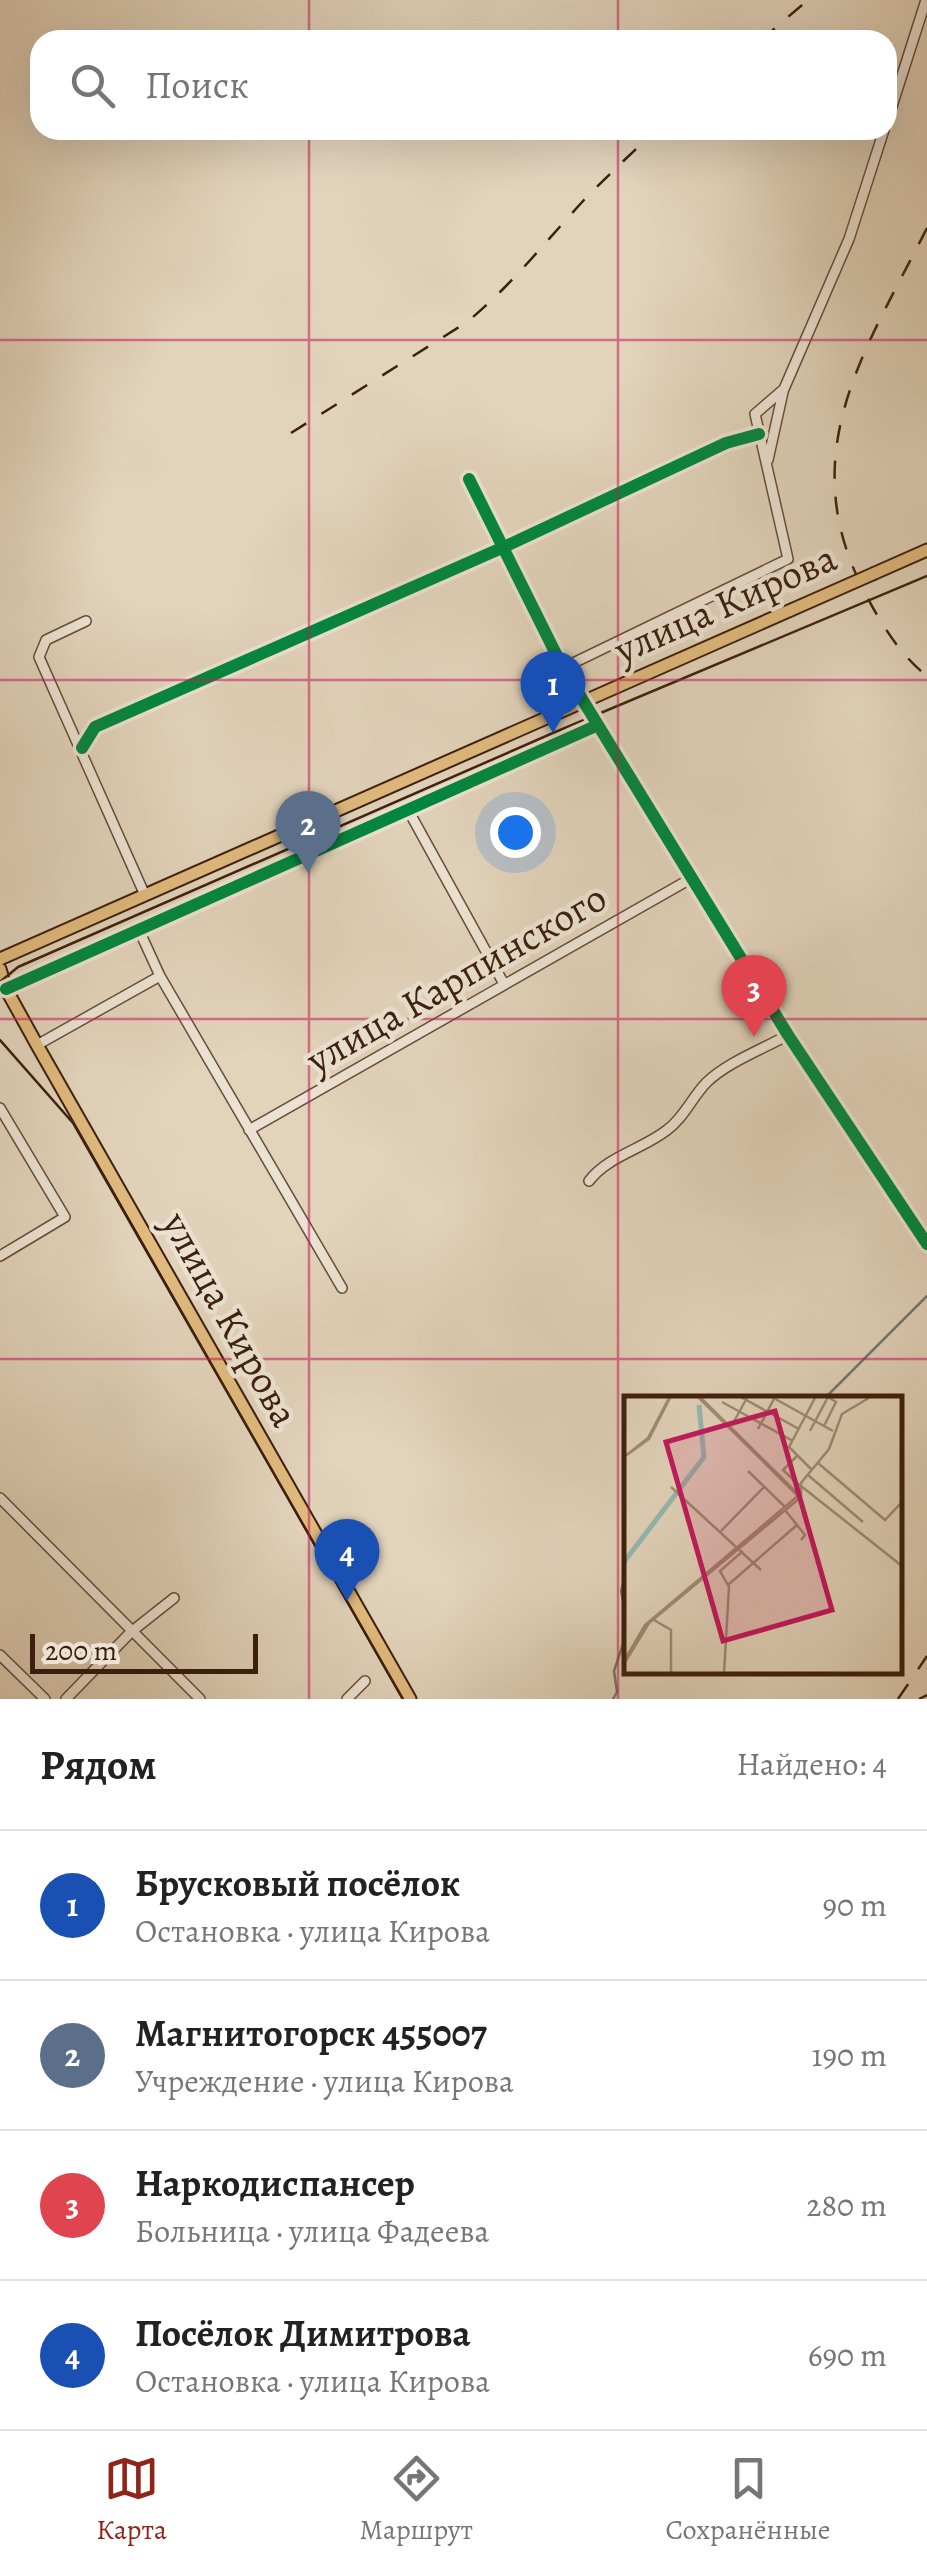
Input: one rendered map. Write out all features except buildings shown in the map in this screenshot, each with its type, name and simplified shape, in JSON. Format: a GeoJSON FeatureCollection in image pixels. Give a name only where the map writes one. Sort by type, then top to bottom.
{"type":"FeatureCollection","features":[{"type":"Feature","properties":{"kind":"main road","name":"улица Кирова"},"geometry":{"type":"LineString","coordinates":[[0,959],[927,550]]}},
{"type":"Feature","properties":{"kind":"main road","name":"улица Кирова"},"geometry":{"type":"LineString","coordinates":[[0,969],[6,989],[37,1045],[410,1699]]}},
{"type":"Feature","properties":{"kind":"street"},"geometry":{"type":"LineString","coordinates":[[897,91],[926,0]]}},
{"type":"Feature","properties":{"kind":"street"},"geometry":{"type":"LineString","coordinates":[[767,462],[784,390],[849,238],[881,140]]}},
{"type":"Feature","properties":{"kind":"street"},"geometry":{"type":"LineString","coordinates":[[564,668],[788,559],[755,414],[784,390]]}},
{"type":"Feature","properties":{"kind":"street"},"geometry":{"type":"LineString","coordinates":[[82,748],[95,727],[504,547],[726,443],[760,434]]}},
{"type":"Feature","properties":{"kind":"street"},"geometry":{"type":"LineString","coordinates":[[469,479],[564,668],[788,1035],[927,1244]]}},
{"type":"Feature","properties":{"kind":"street"},"geometry":{"type":"LineString","coordinates":[[86,621],[46,640],[38,657],[144,893]]}},
{"type":"Feature","properties":{"kind":"street"},"geometry":{"type":"LineString","coordinates":[[6,989],[598,724]]}},
{"type":"Feature","properties":{"kind":"street"},"geometry":{"type":"LineString","coordinates":[[407,808],[504,984]]}},
{"type":"Feature","properties":{"kind":"street","name":"улица Карпинского"},"geometry":{"type":"LineString","coordinates":[[249,1130],[692,878]]}},
{"type":"Feature","properties":{"kind":"street"},"geometry":{"type":"LineString","coordinates":[[138,928],[160,976],[342,1288]]}},
{"type":"Feature","properties":{"kind":"street"},"geometry":{"type":"LineString","coordinates":[[37,1045],[160,976]]}},
{"type":"Feature","properties":{"kind":"street"},"geometry":{"type":"LineString","coordinates":[[589,1181],[597,1170],[665,1132],[710,1079],[788,1035]]}},
{"type":"Feature","properties":{"kind":"street"},"geometry":{"type":"LineString","coordinates":[[0,1108],[65,1218],[0,1256]]}},
{"type":"Feature","properties":{"kind":"street"},"geometry":{"type":"LineString","coordinates":[[0,1498],[200,1699]]}},
{"type":"Feature","properties":{"kind":"street"},"geometry":{"type":"LineString","coordinates":[[66,1699],[131,1632],[174,1598]]}},
{"type":"Feature","properties":{"kind":"street"},"geometry":{"type":"LineString","coordinates":[[0,1655],[45,1699]]}},
{"type":"Feature","properties":{"kind":"street"},"geometry":{"type":"LineString","coordinates":[[347,1699],[365,1681]]}},
{"type":"Feature","properties":{"kind":"waterway"},"geometry":{"type":"LineString","coordinates":[[827,1396],[927,1296]]}},
{"type":"Feature","properties":{"kind":"waterway"},"geometry":{"type":"LineString","coordinates":[[624,1580],[624,1605]]}},
{"type":"Feature","properties":{"kind":"waterway"},"geometry":{"type":"LineString","coordinates":[[613,1699],[617,1692],[614,1671],[624,1641]]}},
{"type":"Feature","properties":{"kind":"tram line"},"geometry":{"type":"LineString","coordinates":[[0,982],[18,967],[553,733],[927,576]]}},
{"type":"Feature","properties":{"kind":"tram line"},"geometry":{"type":"LineString","coordinates":[[0,1040],[73,1123],[403,1699]]}},
{"type":"Feature","properties":{"kind":"railway"},"geometry":{"type":"LineString","coordinates":[[773,30],[808,0]]}},
{"type":"Feature","properties":{"kind":"railway"},"geometry":{"type":"LineString","coordinates":[[291,433],[467,322],[646,140]]}},
{"type":"Feature","properties":{"kind":"railway"},"geometry":{"type":"LineString","coordinates":[[927,228],[881,317],[846,404],[836,448],[835,493],[844,541],[864,591],[891,637],[927,676]]}},
{"type":"Feature","properties":{"kind":"railway"},"geometry":{"type":"LineString","coordinates":[[898,1699],[927,1656]]}},
{"type":"Feature","properties":{"kind":"railway"},"geometry":{"type":"LineString","coordinates":[[919,1699],[927,1695]]}},
{"type":"Feature","properties":{"kind":"cycle path"},"geometry":{"type":"LineString","coordinates":[[82,748],[95,727],[504,547],[726,443],[759,434]]}},
{"type":"Feature","properties":{"kind":"cycle path"},"geometry":{"type":"LineString","coordinates":[[469,479],[563,668],[788,1035],[927,1244]]}},
{"type":"Feature","properties":{"kind":"cycle path"},"geometry":{"type":"LineString","coordinates":[[6,989],[598,725]]}},
{"type":"Feature","properties":{"kind":"place","name":"Брусковый посёлок"},"geometry":{"type":"Point","coordinates":[553,733]}},
{"type":"Feature","properties":{"kind":"place","name":"Магнитогорск 455007"},"geometry":{"type":"Point","coordinates":[308,873]}},
{"type":"Feature","properties":{"kind":"place","name":"Наркодиспансер"},"geometry":{"type":"Point","coordinates":[754,1037]}},
{"type":"Feature","properties":{"kind":"place","name":"Посёлок Димитрова"},"geometry":{"type":"Point","coordinates":[347,1601]}}]}
